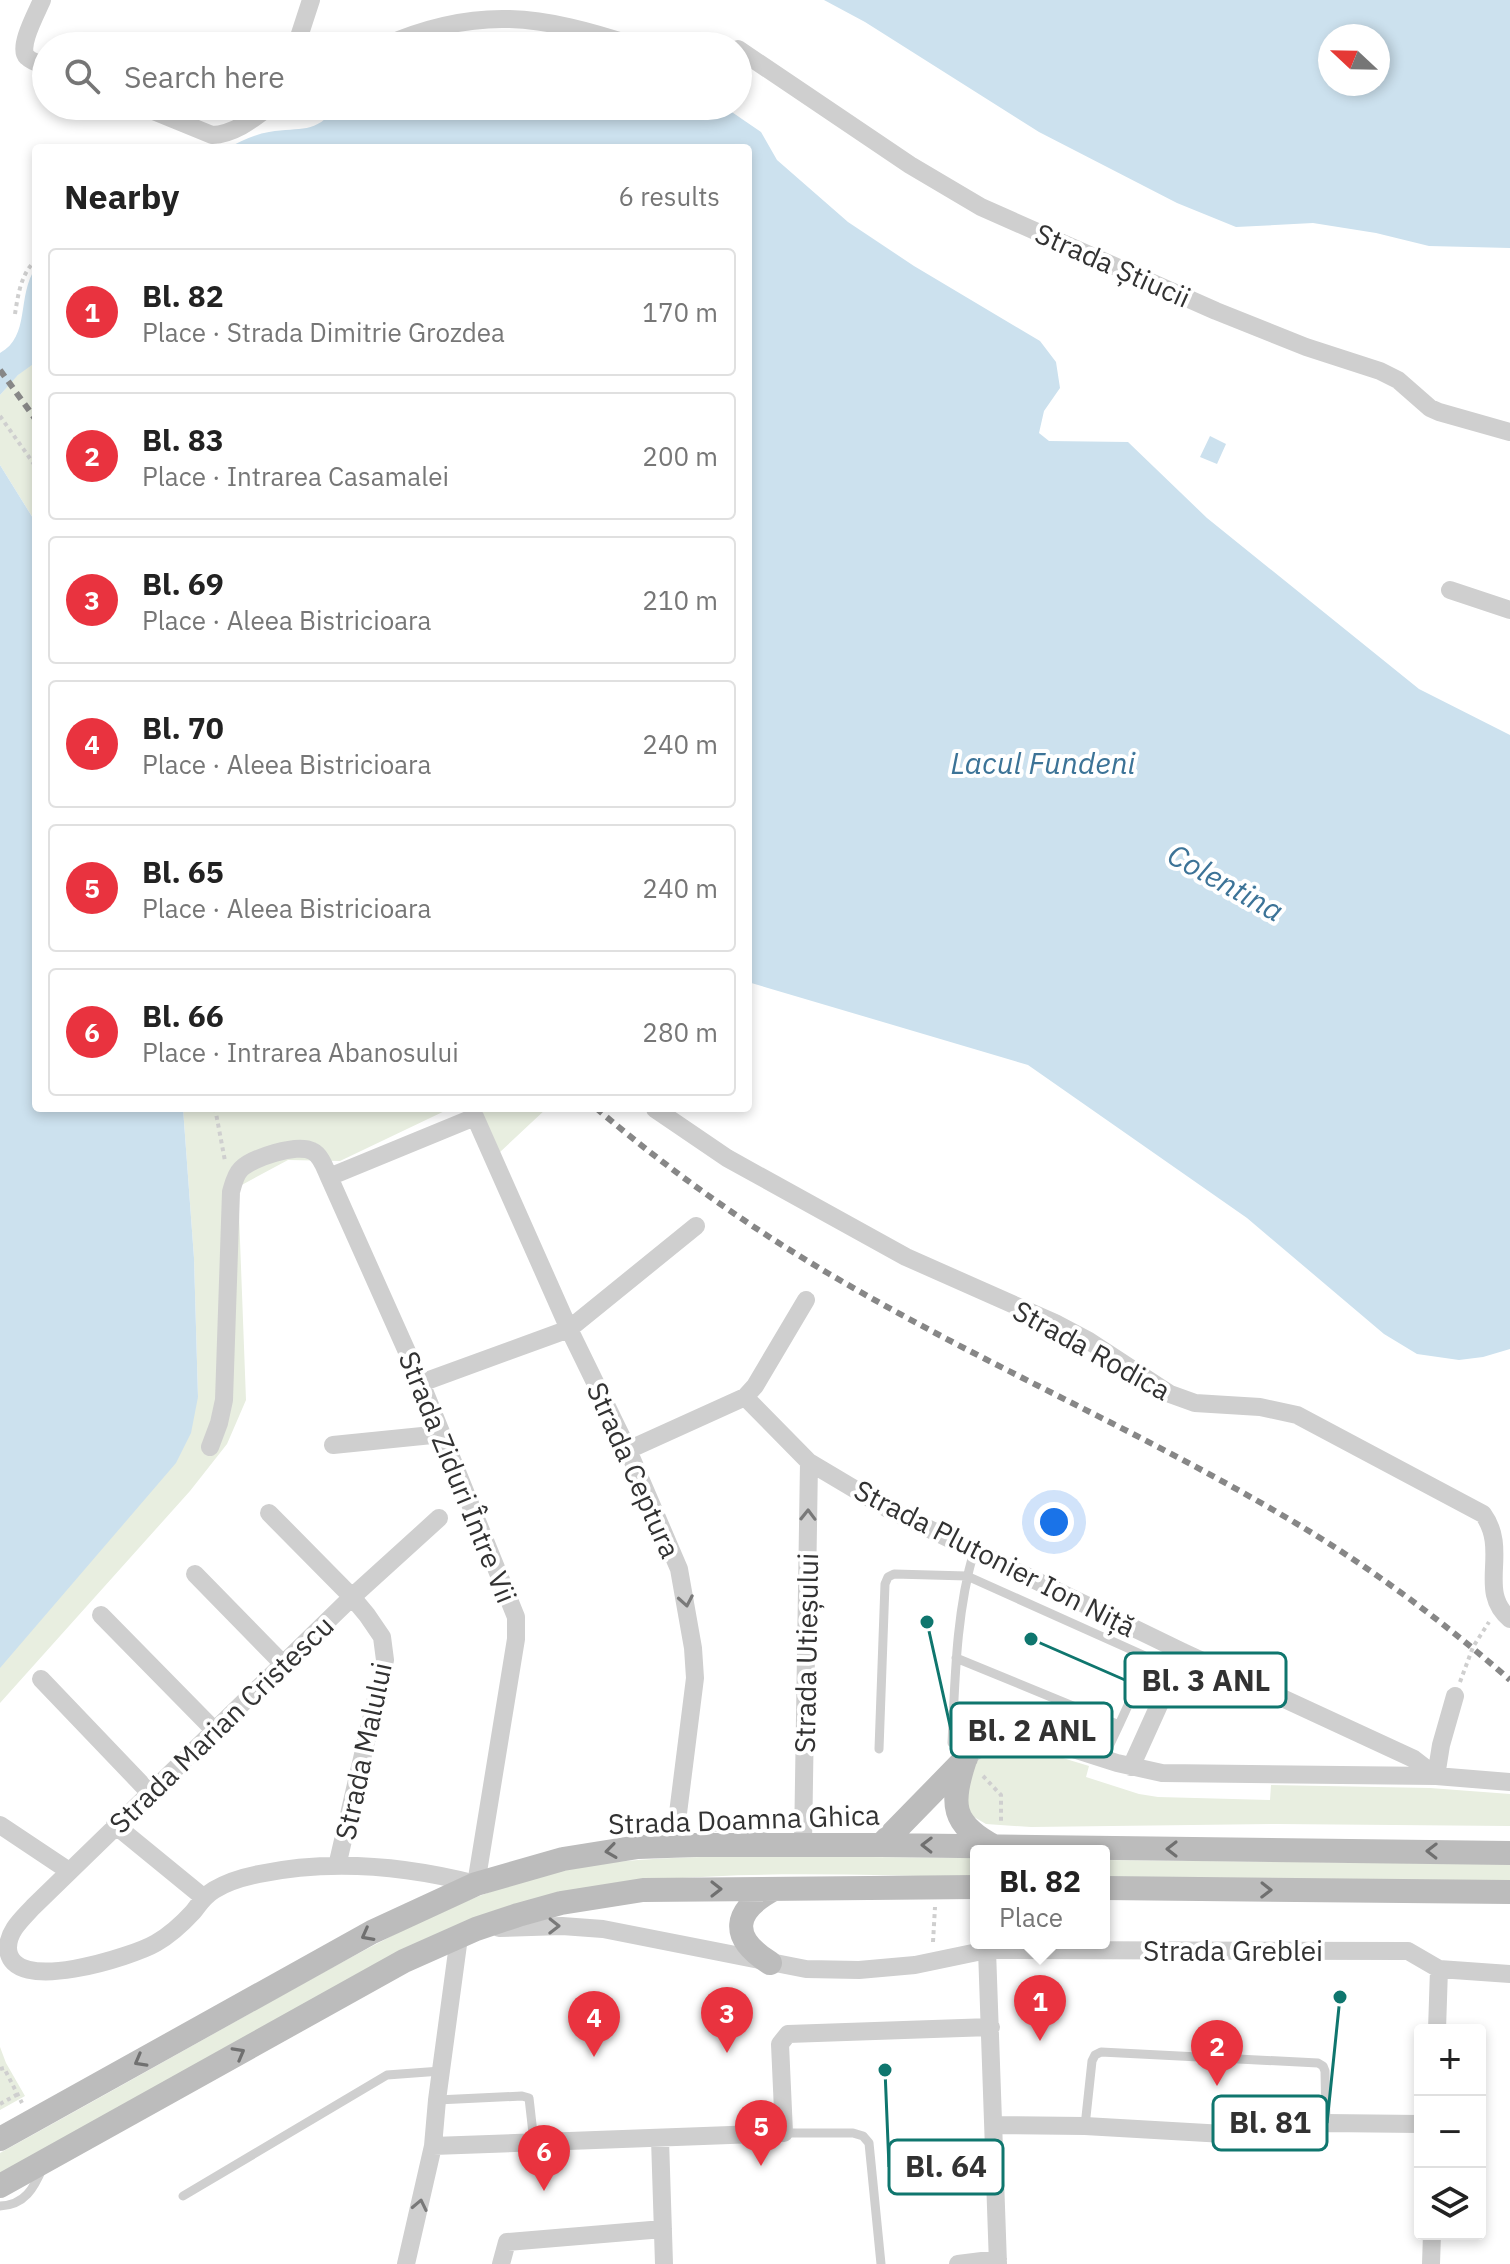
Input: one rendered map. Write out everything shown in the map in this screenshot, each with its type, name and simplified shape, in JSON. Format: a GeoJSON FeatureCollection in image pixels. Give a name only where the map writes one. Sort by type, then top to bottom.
{"type":"FeatureCollection","features":[{"type":"Feature","properties":{"kind":"main road"},"geometry":{"type":"LineString","coordinates":[[881,1845],[959,1750]]}},
{"type":"Feature","properties":{"kind":"main road"},"geometry":{"type":"LineString","coordinates":[[959,1750],[958,1814],[971,1833],[994,1845]]}},
{"type":"Feature","properties":{"kind":"main road","name":"Strada Doamna Ghica"},"geometry":{"type":"LineString","coordinates":[[0,2139],[372,1932],[476,1884],[563,1859],[609,1851],[685,1845],[970,1847]]}},
{"type":"Feature","properties":{"kind":"main road","name":"Strada Doamna Ghica"},"geometry":{"type":"LineString","coordinates":[[1110,1848],[1510,1853]]}},
{"type":"Feature","properties":{"kind":"main road"},"geometry":{"type":"LineString","coordinates":[[0,2186],[404,1961],[468,1933],[561,1903],[643,1890],[970,1887]]}},
{"type":"Feature","properties":{"kind":"main road"},"geometry":{"type":"LineString","coordinates":[[1110,1888],[1510,1892]]}},
{"type":"Feature","properties":{"kind":"main road"},"geometry":{"type":"LineString","coordinates":[[770,1963],[751,1949],[742,1929],[747,1907],[774,1889]]}},
{"type":"Feature","properties":{"kind":"street"},"geometry":{"type":"LineString","coordinates":[[32,61],[24,53],[24,45],[42,0]]}},
{"type":"Feature","properties":{"kind":"street"},"geometry":{"type":"LineString","coordinates":[[301,32],[311,0]]}},
{"type":"Feature","properties":{"kind":"street"},"geometry":{"type":"LineString","coordinates":[[424,32],[477,19],[507,17],[588,32]]}},
{"type":"Feature","properties":{"kind":"street","name":"Strada Știucii"},"geometry":{"type":"LineString","coordinates":[[752,58],[910,165],[981,207],[1230,316],[1306,347],[1380,371],[1398,380],[1439,412],[1510,432]]}},
{"type":"Feature","properties":{"kind":"street"},"geometry":{"type":"LineString","coordinates":[[175,120],[212,135],[223,135],[250,120]]}},
{"type":"Feature","properties":{"kind":"street"},"geometry":{"type":"LineString","coordinates":[[1450,590],[1510,610]]}},
{"type":"Feature","properties":{"kind":"street","name":"Strada Rodica"},"geometry":{"type":"LineString","coordinates":[[659,1112],[727,1158],[768,1181],[906,1257],[1078,1335],[1170,1394],[1195,1403],[1260,1407],[1297,1415],[1483,1514],[1505,1531],[1497,1596],[1504,1612]]}},
{"type":"Feature","properties":{"kind":"street","name":"Strada Ceptura"},"geometry":{"type":"LineString","coordinates":[[329,1177],[475,1117],[569,1329],[628,1450],[679,1569],[693,1648],[694,1701],[685,1845]]}},
{"type":"Feature","properties":{"kind":"street","name":"Strada Ziduri Între Vii"},"geometry":{"type":"LineString","coordinates":[[233,1181],[241,1169],[254,1161],[291,1148],[312,1150],[319,1157],[421,1383],[516,1617],[516,1639],[476,1884]]}},
{"type":"Feature","properties":{"kind":"street"},"geometry":{"type":"LineString","coordinates":[[210,1447],[224,1400],[233,1181]]}},
{"type":"Feature","properties":{"kind":"street"},"geometry":{"type":"LineString","coordinates":[[421,1383],[569,1329],[696,1226]]}},
{"type":"Feature","properties":{"kind":"street"},"geometry":{"type":"LineString","coordinates":[[628,1450],[745,1397],[755,1386],[806,1300]]}},
{"type":"Feature","properties":{"kind":"street","name":"Strada Plutonier Ion Niță"},"geometry":{"type":"LineString","coordinates":[[745,1397],[809,1462],[888,1509],[1183,1652],[1414,1759],[1436,1776]]}},
{"type":"Feature","properties":{"kind":"street"},"geometry":{"type":"LineString","coordinates":[[333,1445],[442,1434]]}},
{"type":"Feature","properties":{"kind":"street","name":"Strada Utieșului"},"geometry":{"type":"LineString","coordinates":[[803,1845],[809,1462]]}},
{"type":"Feature","properties":{"kind":"street","name":"Strada Malului"},"geometry":{"type":"LineString","coordinates":[[269,1513],[352,1597],[382,1637],[385,1660],[337,1866]]}},
{"type":"Feature","properties":{"kind":"street","name":"Strada Marian Cristescu"},"geometry":{"type":"LineString","coordinates":[[203,1897],[187,1918],[154,1944],[125,1958],[59,1970],[26,1970],[8,1953],[10,1936],[33,1907],[352,1597],[439,1518]]}},
{"type":"Feature","properties":{"kind":"street"},"geometry":{"type":"LineString","coordinates":[[195,1574],[283,1664]]}},
{"type":"Feature","properties":{"kind":"street"},"geometry":{"type":"LineString","coordinates":[[101,1615],[215,1731]]}},
{"type":"Feature","properties":{"kind":"street"},"geometry":{"type":"LineString","coordinates":[[1131,1767],[1183,1652]]}},
{"type":"Feature","properties":{"kind":"street"},"geometry":{"type":"LineString","coordinates":[[41,1679],[150,1793]]}},
{"type":"Feature","properties":{"kind":"street"},"geometry":{"type":"LineString","coordinates":[[1436,1776],[1455,1696]]}},
{"type":"Feature","properties":{"kind":"street"},"geometry":{"type":"LineString","coordinates":[[959,1750],[996,1737],[1023,1733],[1103,1759],[1162,1773],[1436,1776],[1510,1782]]}},
{"type":"Feature","properties":{"kind":"street"},"geometry":{"type":"LineString","coordinates":[[0,1825],[69,1871]]}},
{"type":"Feature","properties":{"kind":"street"},"geometry":{"type":"LineString","coordinates":[[115,1825],[203,1897],[218,1888],[256,1875],[300,1867],[395,1869],[476,1884]]}},
{"type":"Feature","properties":{"kind":"street","name":"Strada Greblei"},"geometry":{"type":"LineString","coordinates":[[468,1933],[526,1926],[603,1929],[806,1969],[859,1970],[987,1950],[1408,1951],[1439,1969],[1510,1974]]}},
{"type":"Feature","properties":{"kind":"street"},"geometry":{"type":"LineString","coordinates":[[406,2264],[433,2146],[441,2071],[468,1933]]}},
{"type":"Feature","properties":{"kind":"street"},"geometry":{"type":"LineString","coordinates":[[958,2264],[998,2262],[987,1950]]}},
{"type":"Feature","properties":{"kind":"street"},"geometry":{"type":"LineString","coordinates":[[1437,2024],[1439,1969]]}},
{"type":"Feature","properties":{"kind":"street"},"geometry":{"type":"LineString","coordinates":[[433,2146],[784,2133],[780,2044],[788,2034],[991,2027]]}},
{"type":"Feature","properties":{"kind":"street"},"geometry":{"type":"LineString","coordinates":[[994,2125],[1085,2126],[1259,2136],[1326,2123],[1414,2124]]}},
{"type":"Feature","properties":{"kind":"street"},"geometry":{"type":"LineString","coordinates":[[660,2139],[664,2264]]}},
{"type":"Feature","properties":{"kind":"street"},"geometry":{"type":"LineString","coordinates":[[501,2264],[507,2242],[663,2229]]}},
{"type":"Feature","properties":{"kind":"street"},"geometry":{"type":"LineString","coordinates":[[1431,2264],[1432,2240]]}},
{"type":"Feature","properties":{"kind":"lane"},"geometry":{"type":"LineString","coordinates":[[959,1750],[956,1658],[967,1576],[974,1551]]}},
{"type":"Feature","properties":{"kind":"lane"},"geometry":{"type":"LineString","coordinates":[[879,1749],[885,1584],[888,1577],[894,1574],[967,1576],[1146,1659],[1147,1664],[1103,1759]]}},
{"type":"Feature","properties":{"kind":"lane"},"geometry":{"type":"LineString","coordinates":[[956,1658],[1119,1725]]}},
{"type":"Feature","properties":{"kind":"lane"},"geometry":{"type":"LineString","coordinates":[[1085,2126],[1092,2061],[1101,2052],[1318,2063],[1325,2071],[1326,2123]]}},
{"type":"Feature","properties":{"kind":"lane"},"geometry":{"type":"LineString","coordinates":[[183,2196],[387,2075],[441,2071]]}},
{"type":"Feature","properties":{"kind":"lane"},"geometry":{"type":"LineString","coordinates":[[437,2100],[529,2098],[534,2142]]}},
{"type":"Feature","properties":{"kind":"lane"},"geometry":{"type":"LineString","coordinates":[[784,2133],[853,2133],[863,2136],[869,2143],[881,2264]]}},
{"type":"Feature","properties":{"kind":"lane"},"geometry":{"type":"LineString","coordinates":[[0,2206],[32,2192],[46,2161]]}},
{"type":"Feature","properties":{"kind":"path"},"geometry":{"type":"LineString","coordinates":[[15,314],[18,293],[32,263]]}},
{"type":"Feature","properties":{"kind":"path"},"geometry":{"type":"LineString","coordinates":[[0,416],[32,461]]}},
{"type":"Feature","properties":{"kind":"path"},"geometry":{"type":"LineString","coordinates":[[216,1112],[221,1145],[233,1181]]}},
{"type":"Feature","properties":{"kind":"path"},"geometry":{"type":"LineString","coordinates":[[1455,1696],[1473,1647],[1504,1612]]}},
{"type":"Feature","properties":{"kind":"path"},"geometry":{"type":"LineString","coordinates":[[959,1750],[1001,1795],[998,1845]]}},
{"type":"Feature","properties":{"kind":"path"},"geometry":{"type":"LineString","coordinates":[[932,1961],[936,1887]]}},
{"type":"Feature","properties":{"kind":"path"},"geometry":{"type":"LineString","coordinates":[[0,2062],[22,2103]]}},
{"type":"Feature","properties":{"kind":"path"},"geometry":{"type":"LineString","coordinates":[[0,2104],[18,2094]]}},
{"type":"Feature","properties":{"kind":"shaded area"},"geometry":{"type":"Polygon","coordinates":[[[31,365],[32,517],[0,465],[0,395],[31,365]]]}},
{"type":"Feature","properties":{"kind":"shaded area"},"geometry":{"type":"Polygon","coordinates":[[[183,1112],[443,1112],[340,1161],[288,1160],[238,1187],[246,1400],[227,1444],[190,1491],[0,1703],[0,1662],[198,1397],[194,1258],[183,1112]]]}},
{"type":"Feature","properties":{"kind":"shaded area"},"geometry":{"type":"Polygon","coordinates":[[[481,1112],[543,1112],[499,1153],[481,1112]]]}},
{"type":"Feature","properties":{"kind":"shaded area"},"geometry":{"type":"Polygon","coordinates":[[[1020,1745],[1089,1766],[1086,1777],[1158,1797],[1270,1800],[1271,1785],[1430,1788],[1510,1794],[1510,1826],[1277,1824],[1031,1827],[986,1824],[965,1807],[974,1763],[995,1749],[1020,1745]]]}},
{"type":"Feature","properties":{"kind":"shaded area"},"geometry":{"type":"Polygon","coordinates":[[[662,1858],[970,1858],[970,1877],[713,1876],[608,1885],[556,1894],[0,2176],[0,2153],[414,1925],[452,1907],[528,1879],[591,1865],[662,1858]]]}},
{"type":"Feature","properties":{"kind":"shaded area"},"geometry":{"type":"Polygon","coordinates":[[[1110,1860],[1510,1864],[1510,1881],[1110,1877],[1110,1860]]]}},
{"type":"Feature","properties":{"kind":"shaded area"},"geometry":{"type":"Polygon","coordinates":[[[0,2047],[25,2096],[0,2110],[0,2047]]]}},
{"type":"Feature","properties":{"kind":"water"},"geometry":{"type":"Polygon","coordinates":[[[824,0],[1510,0],[1510,248],[1429,246],[1376,233],[1313,223],[1236,227],[1177,203],[1039,132],[865,22],[824,0]]]}},
{"type":"Feature","properties":{"kind":"water","name":"Lacul Fundeni"},"geometry":{"type":"Polygon","coordinates":[[[743,120],[761,132],[777,160],[848,222],[914,266],[1040,341],[1056,362],[1060,388],[1044,411],[1039,433],[1049,441],[1128,442],[1207,518],[1419,689],[1510,735],[1510,1349],[1459,1360],[1417,1354],[1384,1334],[1247,1218],[1028,1065],[752,983],[752,144],[235,144],[264,133],[307,128],[321,122],[743,120]]]}},
{"type":"Feature","properties":{"kind":"water"},"geometry":{"type":"Polygon","coordinates":[[[32,275],[32,365],[0,395],[0,353],[16,337],[32,275]]]}},
{"type":"Feature","properties":{"kind":"water"},"geometry":{"type":"Polygon","coordinates":[[[1210,436],[1226,444],[1217,464],[1200,457],[1210,436]]]}},
{"type":"Feature","properties":{"kind":"water"},"geometry":{"type":"Polygon","coordinates":[[[0,465],[32,517],[32,1112],[183,1112],[194,1258],[198,1397],[191,1433],[176,1463],[0,1668],[0,465]]]}},
{"type":"Feature","properties":{"kind":"railway"},"geometry":{"type":"LineString","coordinates":[[0,370],[32,414]]}},
{"type":"Feature","properties":{"kind":"railway"},"geometry":{"type":"LineString","coordinates":[[601,1112],[700,1190],[811,1263],[926,1328],[1160,1448],[1306,1529],[1397,1590],[1510,1680]]}},
{"type":"Feature","properties":{"kind":"place","name":"Bl. 2 ANL"},"geometry":{"type":"Point","coordinates":[927,1622]}},
{"type":"Feature","properties":{"kind":"place","name":"Bl. 3 ANL"},"geometry":{"type":"Point","coordinates":[1031,1639]}},
{"type":"Feature","properties":{"kind":"place","name":"Bl. 81"},"geometry":{"type":"Point","coordinates":[1340,1997]}},
{"type":"Feature","properties":{"kind":"place","name":"Bl. 82"},"geometry":{"type":"Point","coordinates":[1040,2041]}},
{"type":"Feature","properties":{"kind":"place","name":"Bl. 69"},"geometry":{"type":"Point","coordinates":[727,2053]}},
{"type":"Feature","properties":{"kind":"place","name":"Bl. 70"},"geometry":{"type":"Point","coordinates":[594,2057]}},
{"type":"Feature","properties":{"kind":"place","name":"Bl. 64"},"geometry":{"type":"Point","coordinates":[885,2070]}},
{"type":"Feature","properties":{"kind":"place","name":"Bl. 83"},"geometry":{"type":"Point","coordinates":[1217,2086]}},
{"type":"Feature","properties":{"kind":"place","name":"Bl. 65"},"geometry":{"type":"Point","coordinates":[761,2166]}},
{"type":"Feature","properties":{"kind":"place","name":"Bl. 66"},"geometry":{"type":"Point","coordinates":[544,2191]}},
{"type":"Feature","properties":{"kind":"water label","name":"Colentina"},"geometry":{"type":"Point","coordinates":[1226,882]}}]}
